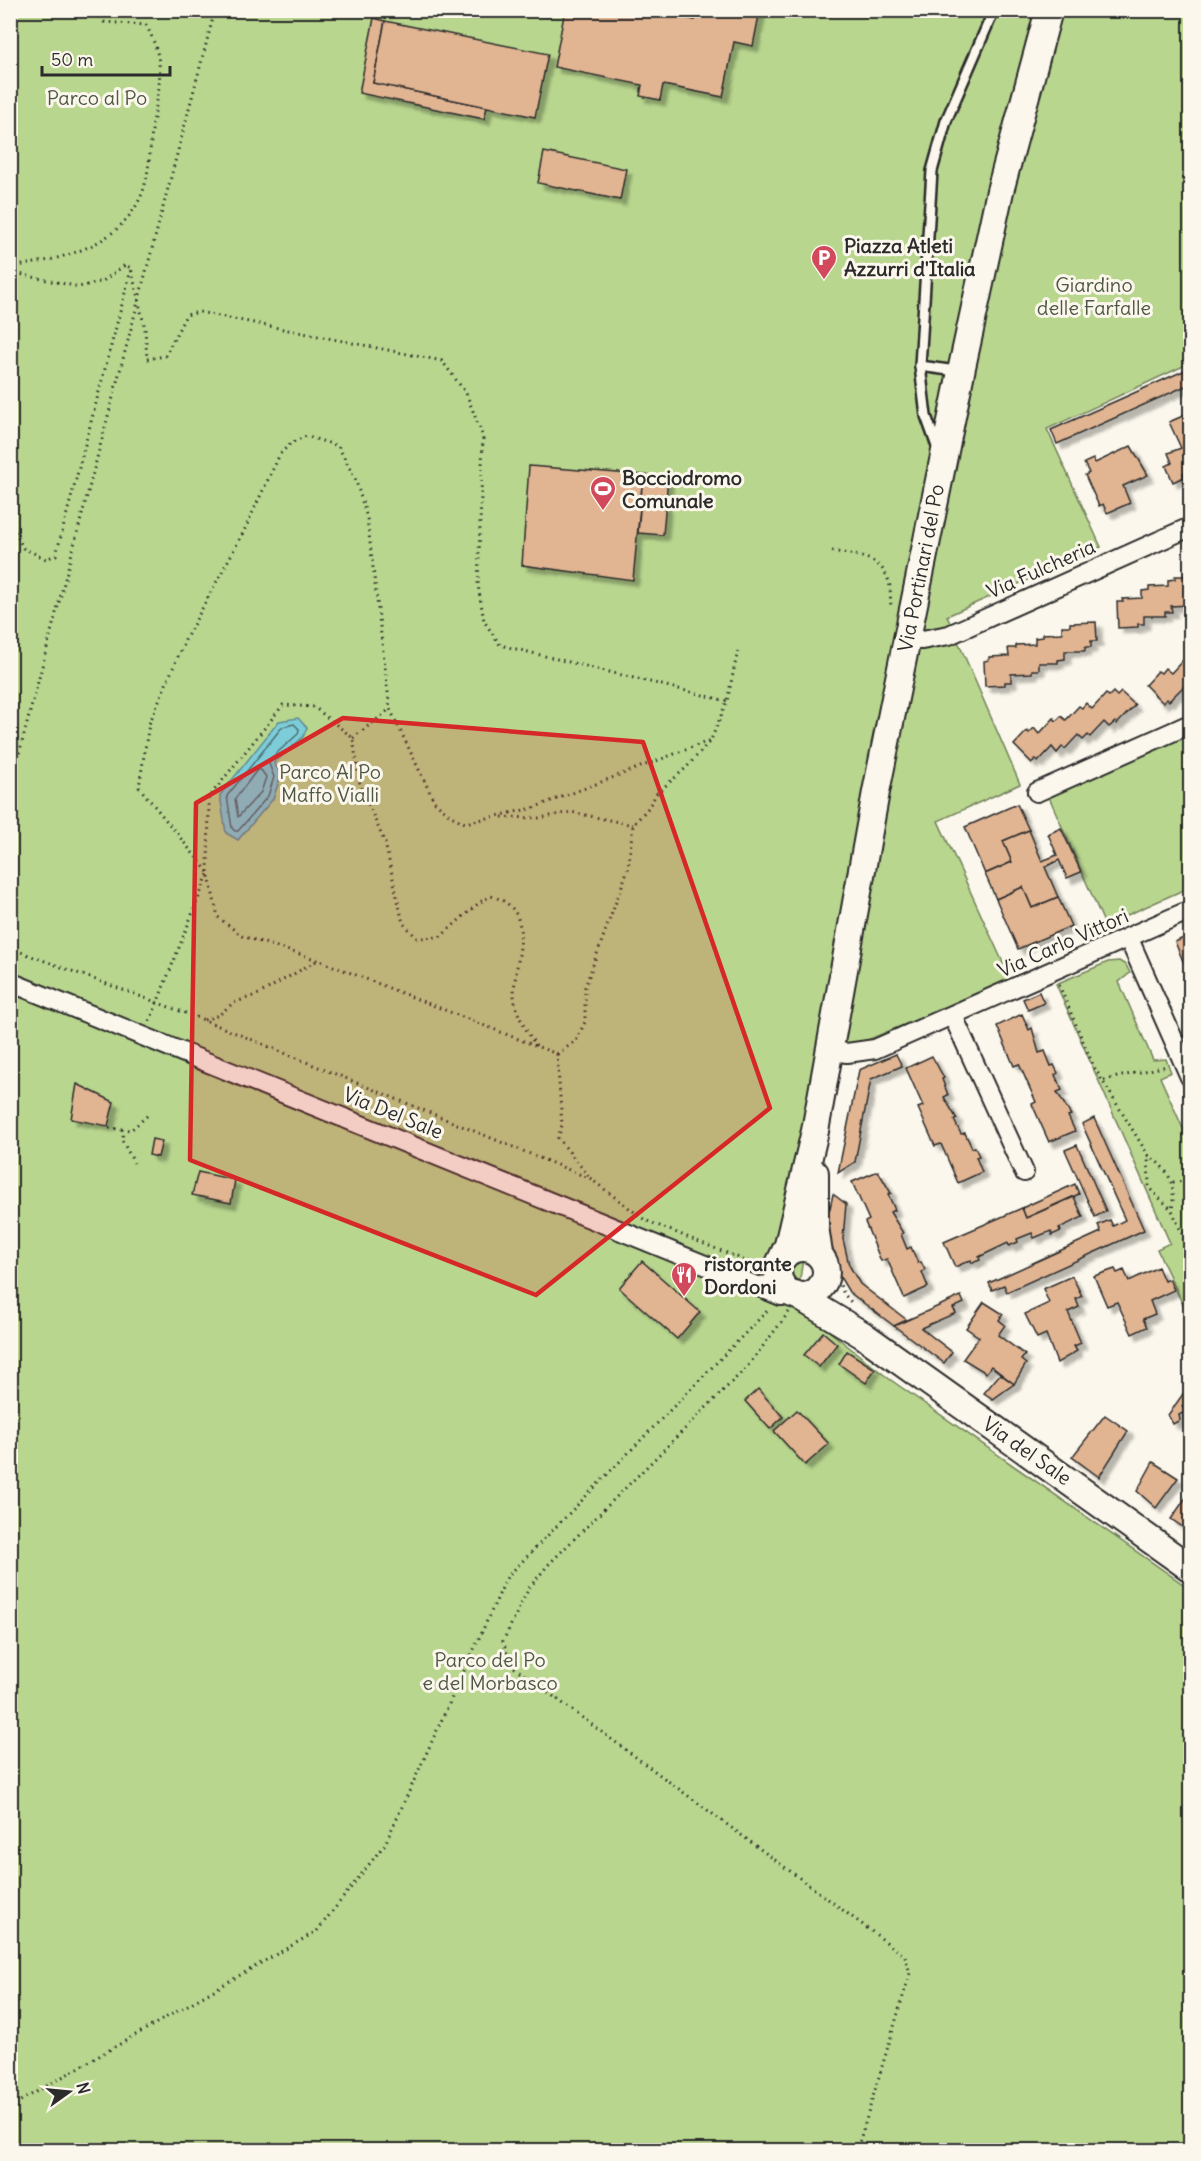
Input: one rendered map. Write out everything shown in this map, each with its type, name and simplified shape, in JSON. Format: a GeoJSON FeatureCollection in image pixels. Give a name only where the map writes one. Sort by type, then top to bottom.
{"type":"FeatureCollection","features":[{"type":"Feature","properties":{"kind":"street","name":"Via Portinari del Po"},"geometry":{"type":"LineString","coordinates":[[780,1283],[815,1131],[907,638],[962,367],[1000,191],[1048,10]]}},
{"type":"Feature","properties":{"kind":"street","name":"Via Fulcheria"},"geometry":{"type":"LineString","coordinates":[[907,638],[921,640],[949,635],[1191,527]]}},
{"type":"Feature","properties":{"kind":"street"},"geometry":{"type":"LineString","coordinates":[[1037,792],[1191,724]]}},
{"type":"Feature","properties":{"kind":"street","name":"Via Carlo Vittori"},"geometry":{"type":"LineString","coordinates":[[829,1051],[847,1053],[875,1049],[1191,910]]}},
{"type":"Feature","properties":{"kind":"street"},"geometry":{"type":"LineString","coordinates":[[1129,939],[1191,1077]]}},
{"type":"Feature","properties":{"kind":"street","name":"Via Del Sale"},"geometry":{"type":"LineString","coordinates":[[10,982],[780,1283]]}},
{"type":"Feature","properties":{"kind":"street"},"geometry":{"type":"LineString","coordinates":[[953,1016],[1024,1172]]}},
{"type":"Feature","properties":{"kind":"street","name":"Via Portinari del Po"},"geometry":{"type":"LineString","coordinates":[[815,1131],[815,1226],[825,1266]]}},
{"type":"Feature","properties":{"kind":"street"},"geometry":{"type":"LineString","coordinates":[[806,1248],[825,1266],[817,1291],[803,1296],[780,1283],[790,1251],[806,1248]]}},
{"type":"Feature","properties":{"kind":"street","name":"Via del Sale"},"geometry":{"type":"LineString","coordinates":[[825,1266],[826,1292],[832,1306],[863,1335]]}},
{"type":"Feature","properties":{"kind":"street","name":"Via del Sale"},"geometry":{"type":"LineString","coordinates":[[780,1283],[863,1335],[1191,1568]]}},
{"type":"Feature","properties":{"kind":"lane"},"geometry":{"type":"LineString","coordinates":[[943,461],[926,416],[920,366],[932,171],[946,121],[994,10]]}},
{"type":"Feature","properties":{"kind":"lane"},"geometry":{"type":"LineString","coordinates":[[920,366],[950,370],[962,367]]}},
{"type":"Feature","properties":{"kind":"path"},"geometry":{"type":"LineString","coordinates":[[10,270],[54,261],[91,246],[122,226],[143,191],[161,75],[157,46],[146,25],[104,22],[100,10]]}},
{"type":"Feature","properties":{"kind":"path"},"geometry":{"type":"LineString","coordinates":[[10,788],[215,10]]}},
{"type":"Feature","properties":{"kind":"path"},"geometry":{"type":"LineString","coordinates":[[10,270],[79,287],[103,281],[125,265],[131,268]]}},
{"type":"Feature","properties":{"kind":"path"},"geometry":{"type":"LineString","coordinates":[[131,268],[145,329],[147,359],[165,356],[186,315],[198,312],[442,361],[466,393],[483,437],[478,585],[484,621],[500,645],[727,701]]}},
{"type":"Feature","properties":{"kind":"path"},"geometry":{"type":"LineString","coordinates":[[10,528],[15,532],[23,548],[46,559],[56,555],[131,268]]}},
{"type":"Feature","properties":{"kind":"path"},"geometry":{"type":"LineString","coordinates":[[208,872],[139,787],[148,724],[185,640],[243,533],[280,454],[291,442],[306,436],[338,446],[355,478],[367,518],[390,709],[434,801],[451,816],[465,823],[533,808],[644,768],[711,740]]}},
{"type":"Feature","properties":{"kind":"path"},"geometry":{"type":"LineString","coordinates":[[832,551],[869,558],[882,567],[889,582],[894,626],[907,638]]}},
{"type":"Feature","properties":{"kind":"path"},"geometry":{"type":"LineString","coordinates":[[557,1054],[576,1041],[585,1022],[585,987],[628,869],[633,825],[657,793],[686,768],[711,740],[727,701],[738,651]]}},
{"type":"Feature","properties":{"kind":"path"},"geometry":{"type":"LineString","coordinates":[[536,1046],[522,1023],[514,997],[521,938],[518,915],[505,900],[490,896],[440,937],[417,938],[403,923],[385,843],[360,785],[353,738],[314,707],[283,705],[209,796],[208,872],[218,917],[242,936],[318,960],[536,1046],[557,1054]]}},
{"type":"Feature","properties":{"kind":"path"},"geometry":{"type":"LineString","coordinates":[[353,738],[390,709]]}},
{"type":"Feature","properties":{"kind":"path"},"geometry":{"type":"LineString","coordinates":[[496,816],[540,818],[571,812],[633,825]]}},
{"type":"Feature","properties":{"kind":"path"},"geometry":{"type":"LineString","coordinates":[[158,1004],[165,980],[208,872]]}},
{"type":"Feature","properties":{"kind":"path"},"geometry":{"type":"LineString","coordinates":[[10,948],[204,1020],[591,1179]]}},
{"type":"Feature","properties":{"kind":"path"},"geometry":{"type":"LineString","coordinates":[[204,1020],[219,1015],[233,1003],[259,994],[318,960]]}},
{"type":"Feature","properties":{"kind":"path"},"geometry":{"type":"LineString","coordinates":[[1054,972],[1094,1067],[1148,1155],[1160,1164],[1173,1182],[1172,1210]]}},
{"type":"Feature","properties":{"kind":"path"},"geometry":{"type":"LineString","coordinates":[[557,1054],[562,1125],[558,1138],[591,1179],[645,1220],[780,1283],[791,1308],[747,1367],[542,1572],[529,1588],[503,1641],[510,1665],[905,1956],[910,1973],[856,2151]]}},
{"type":"Feature","properties":{"kind":"path"},"geometry":{"type":"LineString","coordinates":[[1104,1080],[1168,1065],[1182,1059]]}},
{"type":"Feature","properties":{"kind":"path"},"geometry":{"type":"LineString","coordinates":[[109,1128],[131,1130],[148,1114]]}},
{"type":"Feature","properties":{"kind":"path"},"geometry":{"type":"LineString","coordinates":[[122,1129],[123,1142],[134,1163]]}},
{"type":"Feature","properties":{"kind":"path"},"geometry":{"type":"LineString","coordinates":[[1148,1155],[1149,1188],[1172,1210],[1191,1253]]}},
{"type":"Feature","properties":{"kind":"path"},"geometry":{"type":"LineString","coordinates":[[1173,1182],[1191,1181]]}},
{"type":"Feature","properties":{"kind":"path"},"geometry":{"type":"LineString","coordinates":[[825,1266],[857,1307]]}},
{"type":"Feature","properties":{"kind":"path"},"geometry":{"type":"LineString","coordinates":[[10,2107],[317,1931],[385,1844],[507,1577],[780,1283]]}},
{"type":"Feature","properties":{"kind":"highlighted area"},"geometry":{"type":"Polygon","coordinates":[[[343,718],[643,742],[770,1108],[536,1295],[190,1160],[196,803],[343,718]]]}},
{"type":"Feature","properties":{"kind":"green space","name":"Parco del Po e del Morbasco"},"geometry":{"type":"Polygon","coordinates":[[[1169,10],[1190,17],[1190,363],[1047,429],[1101,547],[947,616],[1020,784],[938,821],[1011,980],[834,1054],[796,1305],[888,1378],[1190,1589],[1190,2150],[11,2150],[11,11],[1169,10]]]}},
{"type":"Feature","properties":{"kind":"green space"},"geometry":{"type":"Polygon","coordinates":[[[1190,734],[1190,887],[1105,925],[1049,797],[1190,734]]]}},
{"type":"Feature","properties":{"kind":"green space"},"geometry":{"type":"Polygon","coordinates":[[[1119,961],[1126,965],[1130,973],[1119,982],[1153,1060],[1166,1059],[1171,1072],[1160,1077],[1190,1144],[1190,1320],[1157,1249],[1170,1243],[1056,984],[1108,962],[1119,961]]]}},
{"type":"Feature","properties":{"kind":"water"},"geometry":{"type":"Polygon","coordinates":[[[298,718],[307,728],[303,737],[274,763],[281,775],[273,799],[238,840],[226,833],[220,795],[279,721],[298,718]]]}},
{"type":"Feature","properties":{"kind":"building"},"geometry":{"type":"Polygon","coordinates":[[[565,10],[648,10],[695,20],[697,10],[760,10],[753,46],[734,42],[723,97],[663,85],[660,100],[640,96],[642,85],[554,67],[565,10]]]}},
{"type":"Feature","properties":{"kind":"building"},"geometry":{"type":"Polygon","coordinates":[[[374,18],[385,21],[373,83],[487,107],[484,119],[359,93],[374,18]]]}},
{"type":"Feature","properties":{"kind":"building"},"geometry":{"type":"Polygon","coordinates":[[[385,21],[548,54],[535,117],[373,83],[385,21]]]}},
{"type":"Feature","properties":{"kind":"building"},"geometry":{"type":"Polygon","coordinates":[[[544,152],[626,169],[620,200],[538,183],[544,152]]]}},
{"type":"Feature","properties":{"kind":"building"},"geometry":{"type":"Polygon","coordinates":[[[1190,368],[1190,384],[1057,444],[1051,430],[1190,368]]]}},
{"type":"Feature","properties":{"kind":"building"},"geometry":{"type":"Polygon","coordinates":[[[1190,413],[1190,470],[1183,473],[1184,477],[1173,482],[1166,466],[1172,463],[1168,453],[1181,448],[1169,422],[1190,413]]]}},
{"type":"Feature","properties":{"kind":"building"},"geometry":{"type":"Polygon","coordinates":[[[1131,446],[1148,475],[1123,486],[1130,503],[1107,513],[1103,504],[1099,506],[1085,475],[1089,473],[1084,463],[1093,459],[1095,463],[1131,446]]]}},
{"type":"Feature","properties":{"kind":"building"},"geometry":{"type":"Polygon","coordinates":[[[529,466],[643,475],[633,580],[522,565],[529,466]]]}},
{"type":"Feature","properties":{"kind":"building"},"geometry":{"type":"Polygon","coordinates":[[[643,475],[668,477],[663,535],[638,533],[643,475]]]}},
{"type":"Feature","properties":{"kind":"building"},"geometry":{"type":"Polygon","coordinates":[[[1175,576],[1190,576],[1190,605],[1171,606],[1172,612],[1165,612],[1165,616],[1144,616],[1144,624],[1138,624],[1138,627],[1118,628],[1117,602],[1123,602],[1122,599],[1142,598],[1142,591],[1149,590],[1149,587],[1168,586],[1168,580],[1175,579],[1175,576]]]}},
{"type":"Feature","properties":{"kind":"building"},"geometry":{"type":"Polygon","coordinates":[[[1096,622],[1097,641],[1091,641],[1091,647],[1085,647],[1085,651],[1065,651],[1065,659],[1058,660],[1058,663],[1039,663],[1039,670],[1032,670],[1032,673],[1011,674],[1011,682],[1005,682],[1005,685],[985,686],[984,661],[989,660],[989,657],[1009,656],[1008,648],[1035,644],[1035,638],[1042,637],[1042,634],[1062,633],[1062,626],[1070,626],[1070,623],[1096,622]]]}},
{"type":"Feature","properties":{"kind":"building"},"geometry":{"type":"Polygon","coordinates":[[[1190,657],[1188,692],[1183,687],[1169,701],[1167,699],[1163,703],[1145,685],[1158,671],[1161,673],[1165,668],[1171,673],[1185,658],[1188,660],[1190,657]]]}},
{"type":"Feature","properties":{"kind":"building"},"geometry":{"type":"Polygon","coordinates":[[[1113,692],[1117,696],[1121,692],[1135,705],[1117,724],[1115,722],[1109,727],[1104,722],[1090,737],[1088,735],[1083,740],[1078,735],[1065,749],[1062,747],[1057,753],[1052,747],[1038,762],[1035,759],[1032,763],[1014,745],[1027,731],[1029,733],[1034,728],[1039,734],[1054,718],[1056,721],[1061,716],[1066,720],[1079,706],[1082,708],[1086,703],[1092,709],[1106,694],[1109,696],[1113,692]]]}},
{"type":"Feature","properties":{"kind":"building"},"geometry":{"type":"Polygon","coordinates":[[[1017,804],[1029,830],[1003,841],[1012,862],[985,874],[965,827],[1017,804]]]}},
{"type":"Feature","properties":{"kind":"building"},"geometry":{"type":"Polygon","coordinates":[[[1061,828],[1081,872],[1067,878],[1059,860],[1045,867],[1058,897],[1032,908],[1023,887],[996,899],[985,874],[1012,862],[1003,841],[1029,830],[1042,861],[1057,855],[1048,834],[1061,828]]]}},
{"type":"Feature","properties":{"kind":"building"},"geometry":{"type":"Polygon","coordinates":[[[1023,887],[1032,908],[1058,897],[1071,926],[1018,949],[996,899],[1023,887]]]}},
{"type":"Feature","properties":{"kind":"building"},"geometry":{"type":"Polygon","coordinates":[[[1190,935],[1190,978],[1175,942],[1190,935]]]}},
{"type":"Feature","properties":{"kind":"building"},"geometry":{"type":"Polygon","coordinates":[[[1039,992],[1044,1003],[1028,1010],[1023,999],[1039,992]]]}},
{"type":"Feature","properties":{"kind":"building"},"geometry":{"type":"Polygon","coordinates":[[[1022,1014],[1029,1030],[1032,1028],[1039,1053],[1045,1051],[1051,1066],[1054,1065],[1058,1073],[1055,1075],[1062,1090],[1057,1092],[1071,1115],[1068,1116],[1075,1131],[1049,1142],[1032,1104],[1036,1102],[1019,1064],[1014,1066],[997,1026],[1022,1014]]]}},
{"type":"Feature","properties":{"kind":"building"},"geometry":{"type":"Polygon","coordinates":[[[896,1054],[902,1066],[871,1079],[855,1162],[838,1173],[859,1070],[896,1054]]]}},
{"type":"Feature","properties":{"kind":"building"},"geometry":{"type":"Polygon","coordinates":[[[932,1056],[944,1078],[942,1079],[948,1095],[944,1097],[957,1119],[954,1120],[961,1134],[965,1133],[972,1148],[975,1147],[979,1156],[976,1157],[982,1172],[958,1183],[941,1144],[935,1146],[918,1108],[923,1106],[906,1068],[932,1056]]]}},
{"type":"Feature","properties":{"kind":"building"},"geometry":{"type":"Polygon","coordinates":[[[77,1084],[114,1102],[108,1126],[71,1119],[77,1084]]]}},
{"type":"Feature","properties":{"kind":"building"},"geometry":{"type":"Polygon","coordinates":[[[1094,1118],[1144,1230],[1007,1292],[1004,1285],[992,1290],[989,1283],[1101,1232],[1098,1225],[1110,1220],[1113,1226],[1125,1220],[1082,1124],[1094,1118]]]}},
{"type":"Feature","properties":{"kind":"building"},"geometry":{"type":"Polygon","coordinates":[[[152,1139],[162,1141],[158,1157],[149,1155],[152,1139]]]}},
{"type":"Feature","properties":{"kind":"building"},"geometry":{"type":"Polygon","coordinates":[[[1077,1145],[1106,1211],[1095,1217],[1065,1150],[1077,1145]]]}},
{"type":"Feature","properties":{"kind":"building"},"geometry":{"type":"Polygon","coordinates":[[[878,1171],[891,1193],[888,1194],[895,1210],[890,1212],[903,1233],[901,1234],[907,1249],[911,1247],[918,1263],[921,1262],[925,1270],[922,1272],[928,1287],[904,1298],[887,1259],[881,1261],[865,1222],[869,1220],[852,1182],[878,1171]]]}},
{"type":"Feature","properties":{"kind":"building"},"geometry":{"type":"Polygon","coordinates":[[[198,1172],[235,1180],[231,1203],[192,1195],[198,1172]]]}},
{"type":"Feature","properties":{"kind":"building"},"geometry":{"type":"Polygon","coordinates":[[[1075,1184],[1079,1194],[1026,1218],[1022,1208],[1075,1184]]]}},
{"type":"Feature","properties":{"kind":"building"},"geometry":{"type":"Polygon","coordinates":[[[833,1194],[846,1204],[843,1239],[849,1265],[860,1284],[907,1320],[894,1326],[849,1292],[837,1272],[829,1242],[829,1213],[833,1194]]]}},
{"type":"Feature","properties":{"kind":"building"},"geometry":{"type":"Polygon","coordinates":[[[1074,1197],[1083,1217],[1059,1228],[1061,1231],[1052,1235],[1051,1231],[1034,1238],[1032,1233],[1017,1239],[1018,1242],[1009,1246],[1008,1243],[979,1257],[980,1260],[972,1263],[971,1260],[955,1267],[944,1242],[1022,1208],[1026,1218],[1074,1197]]]}},
{"type":"Feature","properties":{"kind":"building"},"geometry":{"type":"Polygon","coordinates":[[[642,1261],[700,1312],[677,1339],[619,1288],[642,1261]]]}},
{"type":"Feature","properties":{"kind":"building"},"geometry":{"type":"Polygon","coordinates":[[[1158,1267],[1164,1281],[1169,1279],[1174,1290],[1150,1301],[1155,1314],[1143,1319],[1147,1327],[1132,1334],[1117,1302],[1107,1306],[1094,1276],[1115,1269],[1117,1273],[1124,1270],[1129,1281],[1158,1267]]]}},
{"type":"Feature","properties":{"kind":"building"},"geometry":{"type":"Polygon","coordinates":[[[1072,1276],[1082,1296],[1076,1299],[1079,1307],[1068,1312],[1081,1343],[1074,1346],[1077,1351],[1057,1363],[1046,1334],[1037,1338],[1025,1314],[1049,1303],[1043,1289],[1072,1276]]]}},
{"type":"Feature","properties":{"kind":"building"},"geometry":{"type":"Polygon","coordinates":[[[961,1296],[964,1303],[953,1308],[956,1313],[921,1328],[952,1352],[944,1363],[894,1326],[961,1296]]]}},
{"type":"Feature","properties":{"kind":"building"},"geometry":{"type":"Polygon","coordinates":[[[984,1302],[1003,1314],[999,1320],[1005,1325],[998,1335],[1025,1355],[1021,1360],[1026,1364],[1014,1384],[991,1366],[986,1373],[963,1359],[979,1337],[966,1328],[984,1302]]]}},
{"type":"Feature","properties":{"kind":"building"},"geometry":{"type":"Polygon","coordinates":[[[823,1332],[837,1344],[819,1367],[804,1355],[823,1332]]]}},
{"type":"Feature","properties":{"kind":"building"},"geometry":{"type":"Polygon","coordinates":[[[847,1351],[875,1369],[866,1383],[839,1364],[847,1351]]]}},
{"type":"Feature","properties":{"kind":"building"},"geometry":{"type":"Polygon","coordinates":[[[1000,1374],[1014,1384],[993,1399],[984,1393],[1000,1374]]]}},
{"type":"Feature","properties":{"kind":"building"},"geometry":{"type":"Polygon","coordinates":[[[1190,1384],[1190,1399],[1182,1406],[1185,1412],[1179,1415],[1180,1420],[1173,1424],[1168,1415],[1190,1384]]]}},
{"type":"Feature","properties":{"kind":"building"},"geometry":{"type":"Polygon","coordinates":[[[758,1389],[783,1417],[770,1429],[745,1401],[758,1389]]]}},
{"type":"Feature","properties":{"kind":"building"},"geometry":{"type":"Polygon","coordinates":[[[797,1410],[829,1444],[805,1465],[774,1431],[797,1410]]]}},
{"type":"Feature","properties":{"kind":"building"},"geometry":{"type":"Polygon","coordinates":[[[1105,1415],[1128,1431],[1099,1477],[1072,1457],[1105,1415]]]}},
{"type":"Feature","properties":{"kind":"building"},"geometry":{"type":"Polygon","coordinates":[[[1153,1462],[1178,1478],[1156,1508],[1137,1491],[1153,1462]]]}},
{"type":"Feature","properties":{"kind":"building"},"geometry":{"type":"Polygon","coordinates":[[[1187,1496],[1190,1498],[1190,1532],[1171,1519],[1187,1496]]]}},
{"type":"Feature","properties":{"kind":"place","name":"Piazza Atleti Azzurri d'Italia"},"geometry":{"type":"Point","coordinates":[824,281]}},
{"type":"Feature","properties":{"kind":"place","name":"Bocciodromo Comunale"},"geometry":{"type":"Point","coordinates":[603,512]}},
{"type":"Feature","properties":{"kind":"place","name":"ristorante Dordoni"},"geometry":{"type":"Point","coordinates":[684,1298]}},
{"type":"Feature","properties":{"kind":"park label","name":"Parco al Po"},"geometry":{"type":"Point","coordinates":[97,98]}},
{"type":"Feature","properties":{"kind":"park label","name":"Giardino delle Farfalle"},"geometry":{"type":"Point","coordinates":[1094,296]}},
{"type":"Feature","properties":{"kind":"park label","name":"Parco Al Po Maffo Vialli"},"geometry":{"type":"Point","coordinates":[330,784]}}]}
